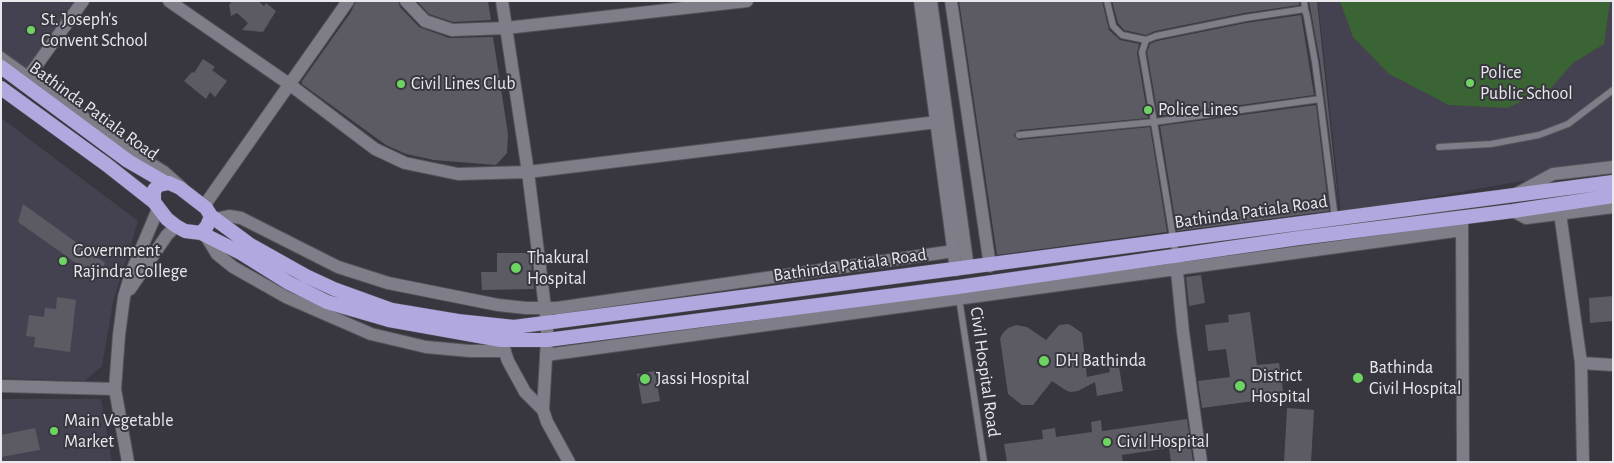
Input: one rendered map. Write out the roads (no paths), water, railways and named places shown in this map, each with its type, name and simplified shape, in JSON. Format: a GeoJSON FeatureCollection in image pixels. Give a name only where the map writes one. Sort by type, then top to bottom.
{"type":"FeatureCollection","features":[{"type":"Feature","properties":{"kind":"highway","name":"Bathinda Patiala Road"},"geometry":{"type":"LineString","coordinates":[[1,67],[25,81],[128,161],[186,192],[249,244],[306,276],[334,289],[392,310],[514,328],[1335,220],[1420,215],[1516,194],[1581,194]]}},
{"type":"Feature","properties":{"kind":"highway"},"geometry":{"type":"LineString","coordinates":[[1,88],[107,165],[156,205],[176,226],[185,231],[204,234],[241,253],[289,283],[327,302],[389,320],[503,346],[958,293],[1176,262],[1420,215],[1462,223],[1581,194],[1613,182]]}},
{"type":"Feature","properties":{"kind":"highway"},"geometry":{"type":"LineString","coordinates":[[156,205],[154,190],[159,185],[166,183]]}},
{"type":"Feature","properties":{"kind":"highway"},"geometry":{"type":"LineString","coordinates":[[1581,194],[1613,196]]}},
{"type":"Feature","properties":{"kind":"highway"},"geometry":{"type":"LineString","coordinates":[[204,234],[210,213]]}},
{"type":"Feature","properties":{"kind":"street"},"geometry":{"type":"LineString","coordinates":[[25,81],[83,1]]}},
{"type":"Feature","properties":{"kind":"street"},"geometry":{"type":"LineString","coordinates":[[170,1],[289,84],[376,149],[405,163],[458,174],[528,172],[937,122]]}},
{"type":"Feature","properties":{"kind":"street"},"geometry":{"type":"LineString","coordinates":[[348,1],[289,84],[210,213],[241,218],[338,267],[388,283],[498,305],[526,308],[545,308],[987,245]]}},
{"type":"Feature","properties":{"kind":"street"},"geometry":{"type":"LineString","coordinates":[[406,1],[425,20],[452,30],[506,28],[747,1]]}},
{"type":"Feature","properties":{"kind":"street"},"geometry":{"type":"LineString","coordinates":[[502,1],[528,172],[547,324],[543,410],[547,422],[569,462]]}},
{"type":"Feature","properties":{"kind":"street"},"geometry":{"type":"LineString","coordinates":[[920,1],[937,122],[962,269]]}},
{"type":"Feature","properties":{"kind":"street"},"geometry":{"type":"LineString","coordinates":[[931,1],[959,249]]}},
{"type":"Feature","properties":{"kind":"street"},"geometry":{"type":"LineString","coordinates":[[951,1],[990,266]]}},
{"type":"Feature","properties":{"kind":"street"},"geometry":{"type":"LineString","coordinates":[[1,58],[25,81],[164,172],[186,192]]}},
{"type":"Feature","properties":{"kind":"street"},"geometry":{"type":"LineString","coordinates":[[1516,194],[1553,174],[1613,167]]}},
{"type":"Feature","properties":{"kind":"street"},"geometry":{"type":"LineString","coordinates":[[128,462],[115,389],[119,335],[124,297],[156,205]]}},
{"type":"Feature","properties":{"kind":"street"},"geometry":{"type":"LineString","coordinates":[[1513,211],[1526,218],[1613,207]]}},
{"type":"Feature","properties":{"kind":"street"},"geometry":{"type":"LineString","coordinates":[[1560,213],[1581,363],[1583,462]]}},
{"type":"Feature","properties":{"kind":"street"},"geometry":{"type":"LineString","coordinates":[[1201,462],[1182,332],[1176,262],[1462,223],[1463,462]]}},
{"type":"Feature","properties":{"kind":"street"},"geometry":{"type":"LineString","coordinates":[[124,297],[167,235],[176,226]]}},
{"type":"Feature","properties":{"kind":"street"},"geometry":{"type":"LineString","coordinates":[[204,234],[218,254],[233,267],[286,297],[371,334],[426,347],[470,351],[503,346]]}},
{"type":"Feature","properties":{"kind":"street"},"geometry":{"type":"LineString","coordinates":[[546,355],[958,293]]}},
{"type":"Feature","properties":{"kind":"street"},"geometry":{"type":"LineString","coordinates":[[496,325],[508,361],[525,392],[543,410]]}},
{"type":"Feature","properties":{"kind":"street"},"geometry":{"type":"LineString","coordinates":[[1581,363],[1613,365]]}},
{"type":"Feature","properties":{"kind":"street"},"geometry":{"type":"LineString","coordinates":[[1,386],[115,389]]}},
{"type":"Feature","properties":{"kind":"lane"},"geometry":{"type":"LineString","coordinates":[[1107,1],[1113,26],[1122,36],[1146,40],[1156,36],[1245,18],[1305,9]]}},
{"type":"Feature","properties":{"kind":"lane"},"geometry":{"type":"LineString","coordinates":[[1304,1],[1320,99],[1335,220]]}},
{"type":"Feature","properties":{"kind":"lane"},"geometry":{"type":"LineString","coordinates":[[1146,40],[1142,58],[1176,262]]}},
{"type":"Feature","properties":{"kind":"lane"},"geometry":{"type":"LineString","coordinates":[[1439,147],[1491,144],[1538,135],[1568,124],[1613,90]]}},
{"type":"Feature","properties":{"kind":"lane"},"geometry":{"type":"LineString","coordinates":[[1019,136],[1154,122],[1320,99]]}},
{"type":"Feature","properties":{"kind":"lane","name":"Civil Hospital Road"},"geometry":{"type":"LineString","coordinates":[[958,293],[984,462]]}},
{"type":"Feature","properties":{"kind":"place","name":"St. Joseph's Convent School"},"geometry":{"type":"Point","coordinates":[31,30]}},
{"type":"Feature","properties":{"kind":"place","name":"Police Public School"},"geometry":{"type":"Point","coordinates":[1470,83]}},
{"type":"Feature","properties":{"kind":"place","name":"Civil Lines Club"},"geometry":{"type":"Point","coordinates":[401,84]}},
{"type":"Feature","properties":{"kind":"place","name":"Police Lines"},"geometry":{"type":"Point","coordinates":[1148,110]}},
{"type":"Feature","properties":{"kind":"place","name":"Government Rajindra College"},"geometry":{"type":"Point","coordinates":[63,261]}},
{"type":"Feature","properties":{"kind":"place","name":"Thakural Hospital"},"geometry":{"type":"Point","coordinates":[516,268]}},
{"type":"Feature","properties":{"kind":"place","name":"DH Bathinda"},"geometry":{"type":"Point","coordinates":[1044,361]}},
{"type":"Feature","properties":{"kind":"place","name":"Bathinda Civil Hospital"},"geometry":{"type":"Point","coordinates":[1358,378]}},
{"type":"Feature","properties":{"kind":"place","name":"Jassi Hospital"},"geometry":{"type":"Point","coordinates":[645,379]}},
{"type":"Feature","properties":{"kind":"place","name":"District Hospital"},"geometry":{"type":"Point","coordinates":[1240,386]}},
{"type":"Feature","properties":{"kind":"place","name":"Main Vegetable Market"},"geometry":{"type":"Point","coordinates":[54,431]}},
{"type":"Feature","properties":{"kind":"place","name":"Civil Hospital"},"geometry":{"type":"Point","coordinates":[1107,442]}}]}
